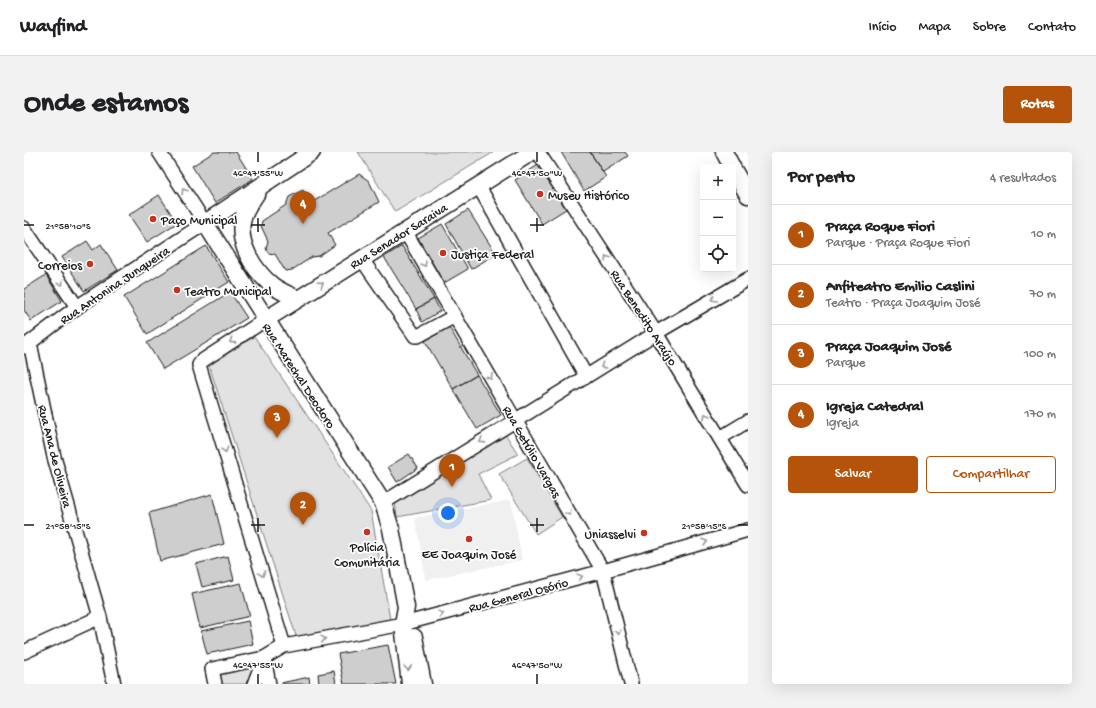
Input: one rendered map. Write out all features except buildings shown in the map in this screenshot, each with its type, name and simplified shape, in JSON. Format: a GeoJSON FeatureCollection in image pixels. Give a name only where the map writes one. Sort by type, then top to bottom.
{"type":"FeatureCollection","features":[{"type":"Feature","properties":{"kind":"main road"},"geometry":{"type":"LineString","coordinates":[[210,220],[312,152]]}},
{"type":"Feature","properties":{"kind":"main road","name":"Rua Senador Saraiva"},"geometry":{"type":"LineString","coordinates":[[269,317],[532,152]]}},
{"type":"Feature","properties":{"kind":"main road"},"geometry":{"type":"LineString","coordinates":[[724,152],[731,164]]}},
{"type":"Feature","properties":{"kind":"main road"},"geometry":{"type":"LineString","coordinates":[[736,173],[748,195]]}},
{"type":"Feature","properties":{"kind":"main road"},"geometry":{"type":"LineString","coordinates":[[261,186],[243,218],[241,229],[242,240],[252,260],[262,275],[273,285],[298,299]]}},
{"type":"Feature","properties":{"kind":"main road","name":"Rua Marechal Deodoro"},"geometry":{"type":"LineString","coordinates":[[210,220],[382,503],[391,529],[407,619]]}},
{"type":"Feature","properties":{"kind":"main road"},"geometry":{"type":"LineString","coordinates":[[407,619],[410,684]]}},
{"type":"Feature","properties":{"kind":"main road"},"geometry":{"type":"LineString","coordinates":[[407,619],[423,684]]}},
{"type":"Feature","properties":{"kind":"street","name":"Rua Marechal Deodoro"},"geometry":{"type":"LineString","coordinates":[[159,152],[210,220]]}},
{"type":"Feature","properties":{"kind":"street","name":"Rua Benedito Araújo"},"geometry":{"type":"LineString","coordinates":[[538,152],[656,333],[748,485]]}},
{"type":"Feature","properties":{"kind":"street"},"geometry":{"type":"LineString","coordinates":[[478,185],[586,376]]}},
{"type":"Feature","properties":{"kind":"street","name":"Rua Antonina Junqueira"},"geometry":{"type":"LineString","coordinates":[[27,345],[77,307],[210,220]]}},
{"type":"Feature","properties":{"kind":"street"},"geometry":{"type":"LineString","coordinates":[[24,228],[77,307]]}},
{"type":"Feature","properties":{"kind":"street","name":"Rua Getúlio Vargas"},"geometry":{"type":"LineString","coordinates":[[404,231],[603,571],[631,684]]}},
{"type":"Feature","properties":{"kind":"street"},"geometry":{"type":"LineString","coordinates":[[361,258],[415,336],[418,336],[455,316]]}},
{"type":"Feature","properties":{"kind":"street"},"geometry":{"type":"LineString","coordinates":[[382,503],[656,333],[748,279]]}},
{"type":"Feature","properties":{"kind":"street"},"geometry":{"type":"LineString","coordinates":[[215,684],[212,668],[264,658],[284,646],[199,364],[269,317]]}},
{"type":"Feature","properties":{"kind":"street","name":"Rua Ana de Oliveira"},"geometry":{"type":"LineString","coordinates":[[27,345],[54,457],[100,617],[114,684]]}},
{"type":"Feature","properties":{"kind":"street"},"geometry":{"type":"LineString","coordinates":[[720,438],[748,421]]}},
{"type":"Feature","properties":{"kind":"street","name":"Rua General Osório"},"geometry":{"type":"LineString","coordinates":[[284,646],[407,619],[603,571],[748,530]]}},
{"type":"Feature","properties":{"kind":"street"},"geometry":{"type":"LineString","coordinates":[[24,652],[100,617]]}},
{"type":"Feature","properties":{"kind":"street"},"geometry":{"type":"LineString","coordinates":[[254,684],[264,658]]}},
{"type":"Feature","properties":{"kind":"street"},"geometry":{"type":"LineString","coordinates":[[264,658],[269,684]]}},
{"type":"Feature","properties":{"kind":"shaded area"},"geometry":{"type":"Polygon","coordinates":[[[358,152],[494,152],[395,212],[358,152]]]}},
{"type":"Feature","properties":{"kind":"shaded area"},"geometry":{"type":"Polygon","coordinates":[[[254,336],[371,511],[390,619],[297,639],[209,365],[254,336]]]}},
{"type":"Feature","properties":{"kind":"shaded area"},"geometry":{"type":"Polygon","coordinates":[[[506,435],[518,454],[478,474],[491,500],[397,517],[395,502],[506,435]]]}},
{"type":"Feature","properties":{"kind":"shaded area"},"geometry":{"type":"Polygon","coordinates":[[[527,458],[562,517],[536,534],[499,474],[527,458]]]}},
{"type":"Feature","properties":{"kind":"shaded area","name":"EE Joaquim José"},"geometry":{"type":"Polygon","coordinates":[[[511,500],[522,560],[426,580],[415,518],[511,500]]]}},
{"type":"Feature","properties":{"kind":"shaded area"},"geometry":{"type":"Polygon","coordinates":[[[254,667],[246,684],[222,684],[220,673],[254,667]]]}},
{"type":"Feature","properties":{"kind":"place","name":"Museu Histórico"},"geometry":{"type":"Point","coordinates":[540,194]}},
{"type":"Feature","properties":{"kind":"place","name":"Paço Municipal"},"geometry":{"type":"Point","coordinates":[153,219]}},
{"type":"Feature","properties":{"kind":"place","name":"Igreja Catedral"},"geometry":{"type":"Point","coordinates":[303,224]}},
{"type":"Feature","properties":{"kind":"place","name":"Justiça Federal"},"geometry":{"type":"Point","coordinates":[443,253]}},
{"type":"Feature","properties":{"kind":"place","name":"Correios"},"geometry":{"type":"Point","coordinates":[90,264]}},
{"type":"Feature","properties":{"kind":"place","name":"Teatro Municipal"},"geometry":{"type":"Point","coordinates":[177,290]}},
{"type":"Feature","properties":{"kind":"place","name":"Praça Joaquim José"},"geometry":{"type":"Point","coordinates":[277,438]}},
{"type":"Feature","properties":{"kind":"place","name":"Praça Roque Fiori"},"geometry":{"type":"Point","coordinates":[452,487]}},
{"type":"Feature","properties":{"kind":"place","name":"Anfiteatro Emilio Caslini"},"geometry":{"type":"Point","coordinates":[303,525]}},
{"type":"Feature","properties":{"kind":"place","name":"Polícia Comunitária"},"geometry":{"type":"Point","coordinates":[367,532]}},
{"type":"Feature","properties":{"kind":"place","name":"Uniasselvi"},"geometry":{"type":"Point","coordinates":[644,533]}},
{"type":"Feature","properties":{"kind":"place","name":"EE Joaquim José"},"geometry":{"type":"Point","coordinates":[469,539]}}]}
